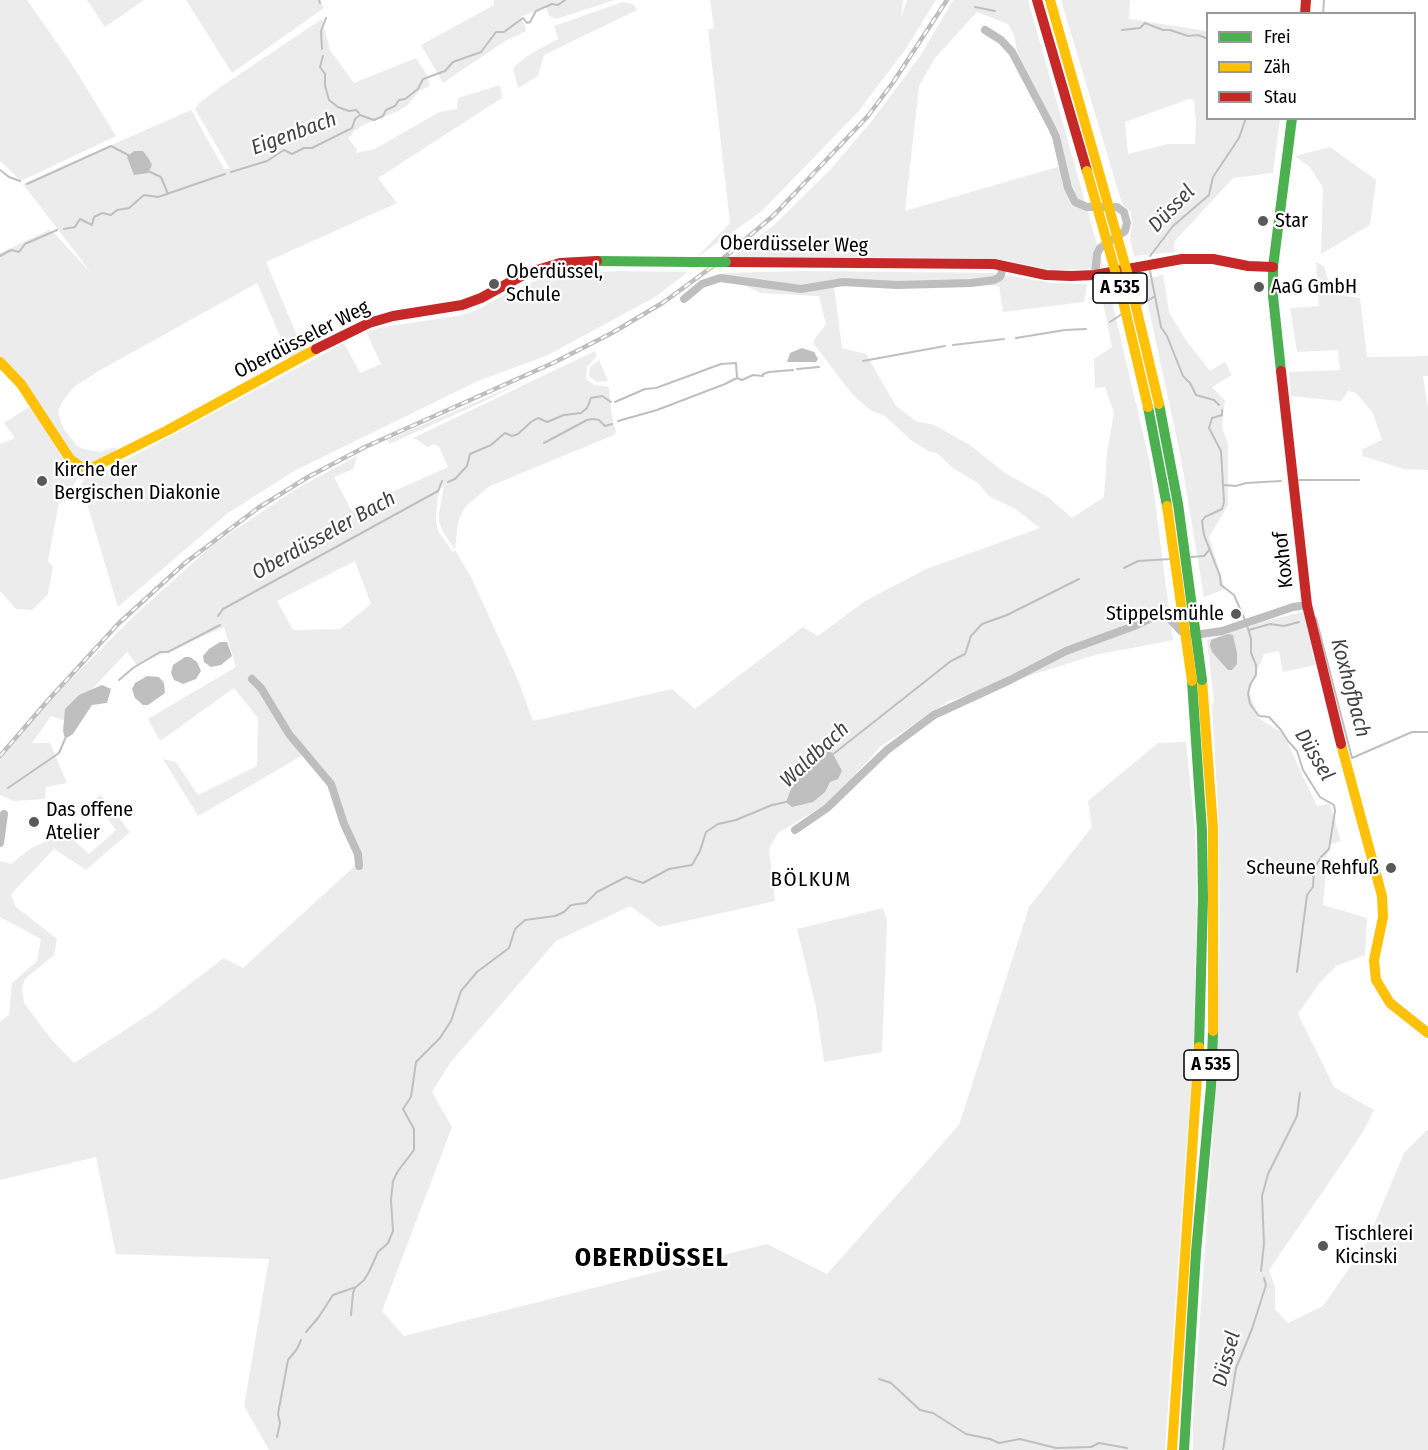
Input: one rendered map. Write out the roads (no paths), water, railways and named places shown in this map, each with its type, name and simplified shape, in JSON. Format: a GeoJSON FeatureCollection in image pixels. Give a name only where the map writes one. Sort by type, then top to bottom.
{"type":"FeatureCollection","features":[{"type":"Feature","properties":{"kind":"main road","name":"A 535"},"geometry":{"type":"LineString","coordinates":[[1037,0],[1093,170]]}},
{"type":"Feature","properties":{"kind":"main road","name":"A 535"},"geometry":{"type":"LineString","coordinates":[[1050,0],[1120,288],[1153,406],[1172,505],[1197,680],[1213,828],[1214,990],[1211,1086],[1196,1252],[1184,1450]]}},
{"type":"Feature","properties":{"kind":"main road","name":"Koxhof"},"geometry":{"type":"LineString","coordinates":[[1292,120],[1274,267],[1273,296],[1307,605],[1382,896],[1383,916],[1374,960],[1375,975],[1379,987],[1393,1005],[1428,1033]]}},
{"type":"Feature","properties":{"kind":"main road","name":"Oberdüsseler Weg"},"geometry":{"type":"LineString","coordinates":[[0,362],[21,384],[70,459],[82,471],[108,462],[343,334],[393,316],[462,305],[478,300],[527,273],[560,263],[586,261],[1004,266],[1046,275],[1071,276],[1095,275],[1182,259],[1213,259],[1248,266],[1274,267]]}},
{"type":"Feature","properties":{"kind":"main road","name":"A 535"},"geometry":{"type":"LineString","coordinates":[[1172,1450],[1197,1084],[1202,955],[1202,831],[1197,680]]}},
{"type":"Feature","properties":{"kind":"street"},"geometry":{"type":"LineString","coordinates":[[985,30],[1001,40],[1012,52],[1052,128],[1068,188],[1075,202],[1087,207],[1111,206],[1124,212],[1127,223],[1125,231],[1100,248],[1096,254],[1095,275]]}},
{"type":"Feature","properties":{"kind":"street","name":"Oberdüsseler Weg"},"geometry":{"type":"LineString","coordinates":[[684,299],[702,284],[716,279],[726,278],[801,289],[843,282],[951,284],[994,280],[1002,273],[1004,266]]}},
{"type":"Feature","properties":{"kind":"street"},"geometry":{"type":"LineString","coordinates":[[795,830],[827,808],[887,750],[934,715],[1066,651],[1163,614],[1181,631],[1190,634],[1222,631],[1293,607],[1307,605]]}},
{"type":"Feature","properties":{"kind":"street"},"geometry":{"type":"LineString","coordinates":[[252,679],[261,688],[289,734],[331,784],[344,824],[358,854],[359,866]]}},
{"type":"Feature","properties":{"kind":"street"},"geometry":{"type":"LineString","coordinates":[[0,843],[4,814]]}},
{"type":"Feature","properties":{"kind":"water"},"geometry":{"type":"Polygon","coordinates":[[[134,151],[143,151],[149,159],[152,165],[148,173],[134,175],[127,157],[134,151]]]}},
{"type":"Feature","properties":{"kind":"water"},"geometry":{"type":"Polygon","coordinates":[[[802,348],[814,352],[818,359],[816,362],[787,362],[790,353],[802,348]]]}},
{"type":"Feature","properties":{"kind":"water"},"geometry":{"type":"Polygon","coordinates":[[[1228,634],[1233,635],[1237,653],[1237,664],[1232,670],[1228,670],[1212,652],[1210,645],[1211,640],[1228,634]]]}},
{"type":"Feature","properties":{"kind":"water"},"geometry":{"type":"Polygon","coordinates":[[[220,642],[227,642],[232,656],[221,665],[211,667],[204,662],[203,656],[220,642]]]}},
{"type":"Feature","properties":{"kind":"water"},"geometry":{"type":"Polygon","coordinates":[[[185,657],[190,657],[197,662],[201,671],[196,679],[183,684],[174,680],[171,673],[173,665],[185,657]]]}},
{"type":"Feature","properties":{"kind":"water"},"geometry":{"type":"Polygon","coordinates":[[[147,676],[159,677],[164,683],[165,693],[148,705],[143,705],[135,698],[132,689],[135,683],[147,676]]]}},
{"type":"Feature","properties":{"kind":"water"},"geometry":{"type":"Polygon","coordinates":[[[102,685],[111,689],[107,703],[92,705],[73,734],[65,739],[63,731],[65,709],[79,695],[102,685]]]}},
{"type":"Feature","properties":{"kind":"water"},"geometry":{"type":"Polygon","coordinates":[[[822,744],[833,754],[842,771],[838,779],[830,782],[825,792],[813,802],[792,807],[786,802],[793,784],[798,780],[804,765],[822,744]]]}},
{"type":"Feature","properties":{"kind":"waterway","name":"Eigenbach"},"geometry":{"type":"LineString","coordinates":[[231,172],[267,161],[284,150],[292,154],[304,148],[312,148],[352,128],[355,119],[360,115],[374,120],[383,116],[386,110],[418,89],[423,79],[445,71],[453,62],[481,52],[496,32],[504,32],[523,18],[527,23],[530,22],[536,11],[552,4],[558,5],[565,0]]}},
{"type":"Feature","properties":{"kind":"waterway","name":"Düssel"},"geometry":{"type":"LineString","coordinates":[[1323,12],[1324,0]]}},
{"type":"Feature","properties":{"kind":"waterway","name":"Eigenbach"},"geometry":{"type":"LineString","coordinates":[[975,7],[995,11]]}},
{"type":"Feature","properties":{"kind":"waterway"},"geometry":{"type":"LineString","coordinates":[[322,49],[321,31],[326,18]]}},
{"type":"Feature","properties":{"kind":"waterway","name":"Eigenbach"},"geometry":{"type":"LineString","coordinates":[[1122,30],[1140,28],[1145,23],[1163,30],[1206,38]]}},
{"type":"Feature","properties":{"kind":"waterway"},"geometry":{"type":"LineString","coordinates":[[323,56],[320,67],[325,74],[325,86],[329,100],[338,107],[349,111],[356,110],[359,113]]}},
{"type":"Feature","properties":{"kind":"waterway","name":"Düssel"},"geometry":{"type":"LineString","coordinates":[[1150,256],[1173,226],[1209,195],[1213,177],[1239,138],[1245,120]]}},
{"type":"Feature","properties":{"kind":"waterway"},"geometry":{"type":"LineString","coordinates":[[27,184],[111,146],[130,156]]}},
{"type":"Feature","properties":{"kind":"waterway"},"geometry":{"type":"LineString","coordinates":[[0,170],[20,181]]}},
{"type":"Feature","properties":{"kind":"waterway"},"geometry":{"type":"LineString","coordinates":[[148,171],[161,177],[168,194]]}},
{"type":"Feature","properties":{"kind":"waterway","name":"Eigenbach"},"geometry":{"type":"LineString","coordinates":[[64,229],[75,227],[80,219],[92,225],[94,217],[102,213],[111,215],[117,210],[129,208],[144,195],[158,197],[225,174]]}},
{"type":"Feature","properties":{"kind":"waterway","name":"Eigenbach"},"geometry":{"type":"LineString","coordinates":[[0,256],[11,250],[19,252],[25,244],[57,230]]}},
{"type":"Feature","properties":{"kind":"waterway","name":"Düssel"},"geometry":{"type":"LineString","coordinates":[[1150,271],[1161,327],[1183,376],[1190,383],[1196,395],[1214,400],[1219,405]]}},
{"type":"Feature","properties":{"kind":"waterway","name":"Oberdüsseler Bach"},"geometry":{"type":"LineString","coordinates":[[1141,305],[1155,296]]}},
{"type":"Feature","properties":{"kind":"waterway","name":"Oberdüsseler Bach"},"geometry":{"type":"LineString","coordinates":[[1110,322],[1122,314]]}},
{"type":"Feature","properties":{"kind":"waterway","name":"Oberdüsseler Bach"},"geometry":{"type":"LineString","coordinates":[[1016,338],[1086,329]]}},
{"type":"Feature","properties":{"kind":"waterway","name":"Oberdüsseler Bach"},"geometry":{"type":"LineString","coordinates":[[953,345],[1004,339]]}},
{"type":"Feature","properties":{"kind":"waterway","name":"Oberdüsseler Bach"},"geometry":{"type":"LineString","coordinates":[[863,361],[945,346]]}},
{"type":"Feature","properties":{"kind":"waterway","name":"Oberdüsseler Bach"},"geometry":{"type":"LineString","coordinates":[[615,402],[645,389],[656,388],[721,364],[736,363],[737,378]]}},
{"type":"Feature","properties":{"kind":"waterway","name":"Oberdüsseler Bach"},"geometry":{"type":"LineString","coordinates":[[797,369],[819,367]]}},
{"type":"Feature","properties":{"kind":"waterway"},"geometry":{"type":"LineString","coordinates":[[618,421],[657,410],[737,378],[742,380],[753,375],[763,376],[769,372],[793,370]]}},
{"type":"Feature","properties":{"kind":"waterway","name":"Oberdüsseler Bach"},"geometry":{"type":"LineString","coordinates":[[448,482],[455,479],[467,466],[470,454],[491,445],[505,433],[512,436],[518,434],[538,418],[547,422],[564,415],[581,413],[587,408],[591,398],[602,396],[611,402]]}},
{"type":"Feature","properties":{"kind":"waterway","name":"Düssel"},"geometry":{"type":"LineString","coordinates":[[1222,410],[1222,415],[1212,418],[1209,428],[1221,451],[1224,502],[1222,509],[1205,517],[1202,521],[1204,535],[1220,576],[1221,585],[1234,595],[1245,620]]}},
{"type":"Feature","properties":{"kind":"waterway"},"geometry":{"type":"LineString","coordinates":[[544,443],[587,420],[599,420],[605,426],[612,424]]}},
{"type":"Feature","properties":{"kind":"waterway"},"geometry":{"type":"LineString","coordinates":[[1298,480],[1359,480]]}},
{"type":"Feature","properties":{"kind":"waterway","name":"Oberdüsseler Bach"},"geometry":{"type":"LineString","coordinates":[[218,616],[223,609],[438,491],[442,481]]}},
{"type":"Feature","properties":{"kind":"waterway"},"geometry":{"type":"LineString","coordinates":[[1224,485],[1236,486],[1246,483],[1281,481]]}},
{"type":"Feature","properties":{"kind":"waterway","name":"Waldbach"},"geometry":{"type":"LineString","coordinates":[[1191,557],[1204,556],[1210,549]]}},
{"type":"Feature","properties":{"kind":"waterway","name":"Waldbach"},"geometry":{"type":"LineString","coordinates":[[1124,568],[1138,561],[1171,559]]}},
{"type":"Feature","properties":{"kind":"waterway","name":"Waldbach"},"geometry":{"type":"LineString","coordinates":[[832,755],[951,661],[965,654],[971,636],[982,624],[1007,615],[1079,579]]}},
{"type":"Feature","properties":{"kind":"waterway","name":"Koxhofbach"},"geometry":{"type":"LineString","coordinates":[[1316,618],[1352,758],[1412,732],[1428,732]]}},
{"type":"Feature","properties":{"kind":"waterway","name":"Koxhofbach"},"geometry":{"type":"LineString","coordinates":[[1249,630],[1270,624],[1284,626],[1299,622]]}},
{"type":"Feature","properties":{"kind":"waterway","name":"Oberdüsseler Bach"},"geometry":{"type":"LineString","coordinates":[[119,680],[133,668],[160,652],[168,652],[220,625]]}},
{"type":"Feature","properties":{"kind":"waterway","name":"Düssel"},"geometry":{"type":"LineString","coordinates":[[1247,625],[1251,639],[1251,653],[1256,665],[1256,675],[1248,694],[1250,704],[1259,716],[1269,717],[1281,730],[1297,751],[1303,770],[1320,797],[1334,805],[1335,811],[1329,849],[1314,869],[1313,887],[1307,895],[1297,972]]}},
{"type":"Feature","properties":{"kind":"waterway","name":"Oberdüsseler Bach"},"geometry":{"type":"LineString","coordinates":[[8,788],[59,753],[65,739]]}},
{"type":"Feature","properties":{"kind":"waterway","name":"Waldbach"},"geometry":{"type":"LineString","coordinates":[[306,1332],[333,1295],[356,1287],[364,1280],[378,1252],[388,1243],[393,1231],[391,1200],[393,1181],[414,1150],[414,1129],[403,1109],[411,1097],[416,1062],[440,1038],[451,1021],[461,991],[477,972],[509,948],[515,929],[525,920],[555,916],[564,912],[571,905],[586,903],[597,892],[626,877],[643,883],[669,869],[692,865],[700,851],[706,832],[718,824],[786,802]]}},
{"type":"Feature","properties":{"kind":"waterway","name":"Düssel"},"geometry":{"type":"LineString","coordinates":[[1261,1271],[1264,1244],[1262,1196],[1268,1174],[1297,1116],[1300,1093]]}},
{"type":"Feature","properties":{"kind":"waterway","name":"Düssel"},"geometry":{"type":"LineString","coordinates":[[1223,1450],[1236,1368],[1266,1285],[1264,1278]]}},
{"type":"Feature","properties":{"kind":"waterway","name":"Waldbach"},"geometry":{"type":"LineString","coordinates":[[351,1315],[355,1288]]}},
{"type":"Feature","properties":{"kind":"waterway","name":"Waldbach"},"geometry":{"type":"LineString","coordinates":[[277,1437],[280,1423],[278,1414],[288,1360],[301,1340]]}},
{"type":"Feature","properties":{"kind":"waterway"},"geometry":{"type":"LineString","coordinates":[[879,1379],[891,1383],[920,1410],[933,1413],[966,1434],[999,1443],[1020,1439],[1056,1448],[1091,1447],[1099,1443],[1127,1448]]}},
{"type":"Feature","properties":{"kind":"railway"},"geometry":{"type":"LineString","coordinates":[[0,756],[119,623],[185,563],[258,508],[308,477],[365,447],[553,363],[612,333],[664,302],[720,261],[774,215],[868,116],[947,0]]}},
{"type":"Feature","properties":{"kind":"place","name":"Star"},"geometry":{"type":"Point","coordinates":[1263,221]}},
{"type":"Feature","properties":{"kind":"place","name":"Oberdüssel, Schule"},"geometry":{"type":"Point","coordinates":[494,284]}},
{"type":"Feature","properties":{"kind":"place","name":"AaG GmbH"},"geometry":{"type":"Point","coordinates":[1259,287]}},
{"type":"Feature","properties":{"kind":"place","name":"Kirche der Bergischen Diakonie"},"geometry":{"type":"Point","coordinates":[42,481]}},
{"type":"Feature","properties":{"kind":"place","name":"Stippelsmühle"},"geometry":{"type":"Point","coordinates":[1236,614]}},
{"type":"Feature","properties":{"kind":"place","name":"Das offene Atelier"},"geometry":{"type":"Point","coordinates":[34,822]}},
{"type":"Feature","properties":{"kind":"place","name":"Scheune Rehfuß"},"geometry":{"type":"Point","coordinates":[1391,868]}},
{"type":"Feature","properties":{"kind":"place","name":"Tischlerei Kicinski"},"geometry":{"type":"Point","coordinates":[1323,1246]}},
{"type":"Feature","properties":{"kind":"district","name":"BÖLKUM"},"geometry":{"type":"Point","coordinates":[811,880]}},
{"type":"Feature","properties":{"kind":"district","name":"OBERDÜSSEL"},"geometry":{"type":"Point","coordinates":[652,1259]}}]}
